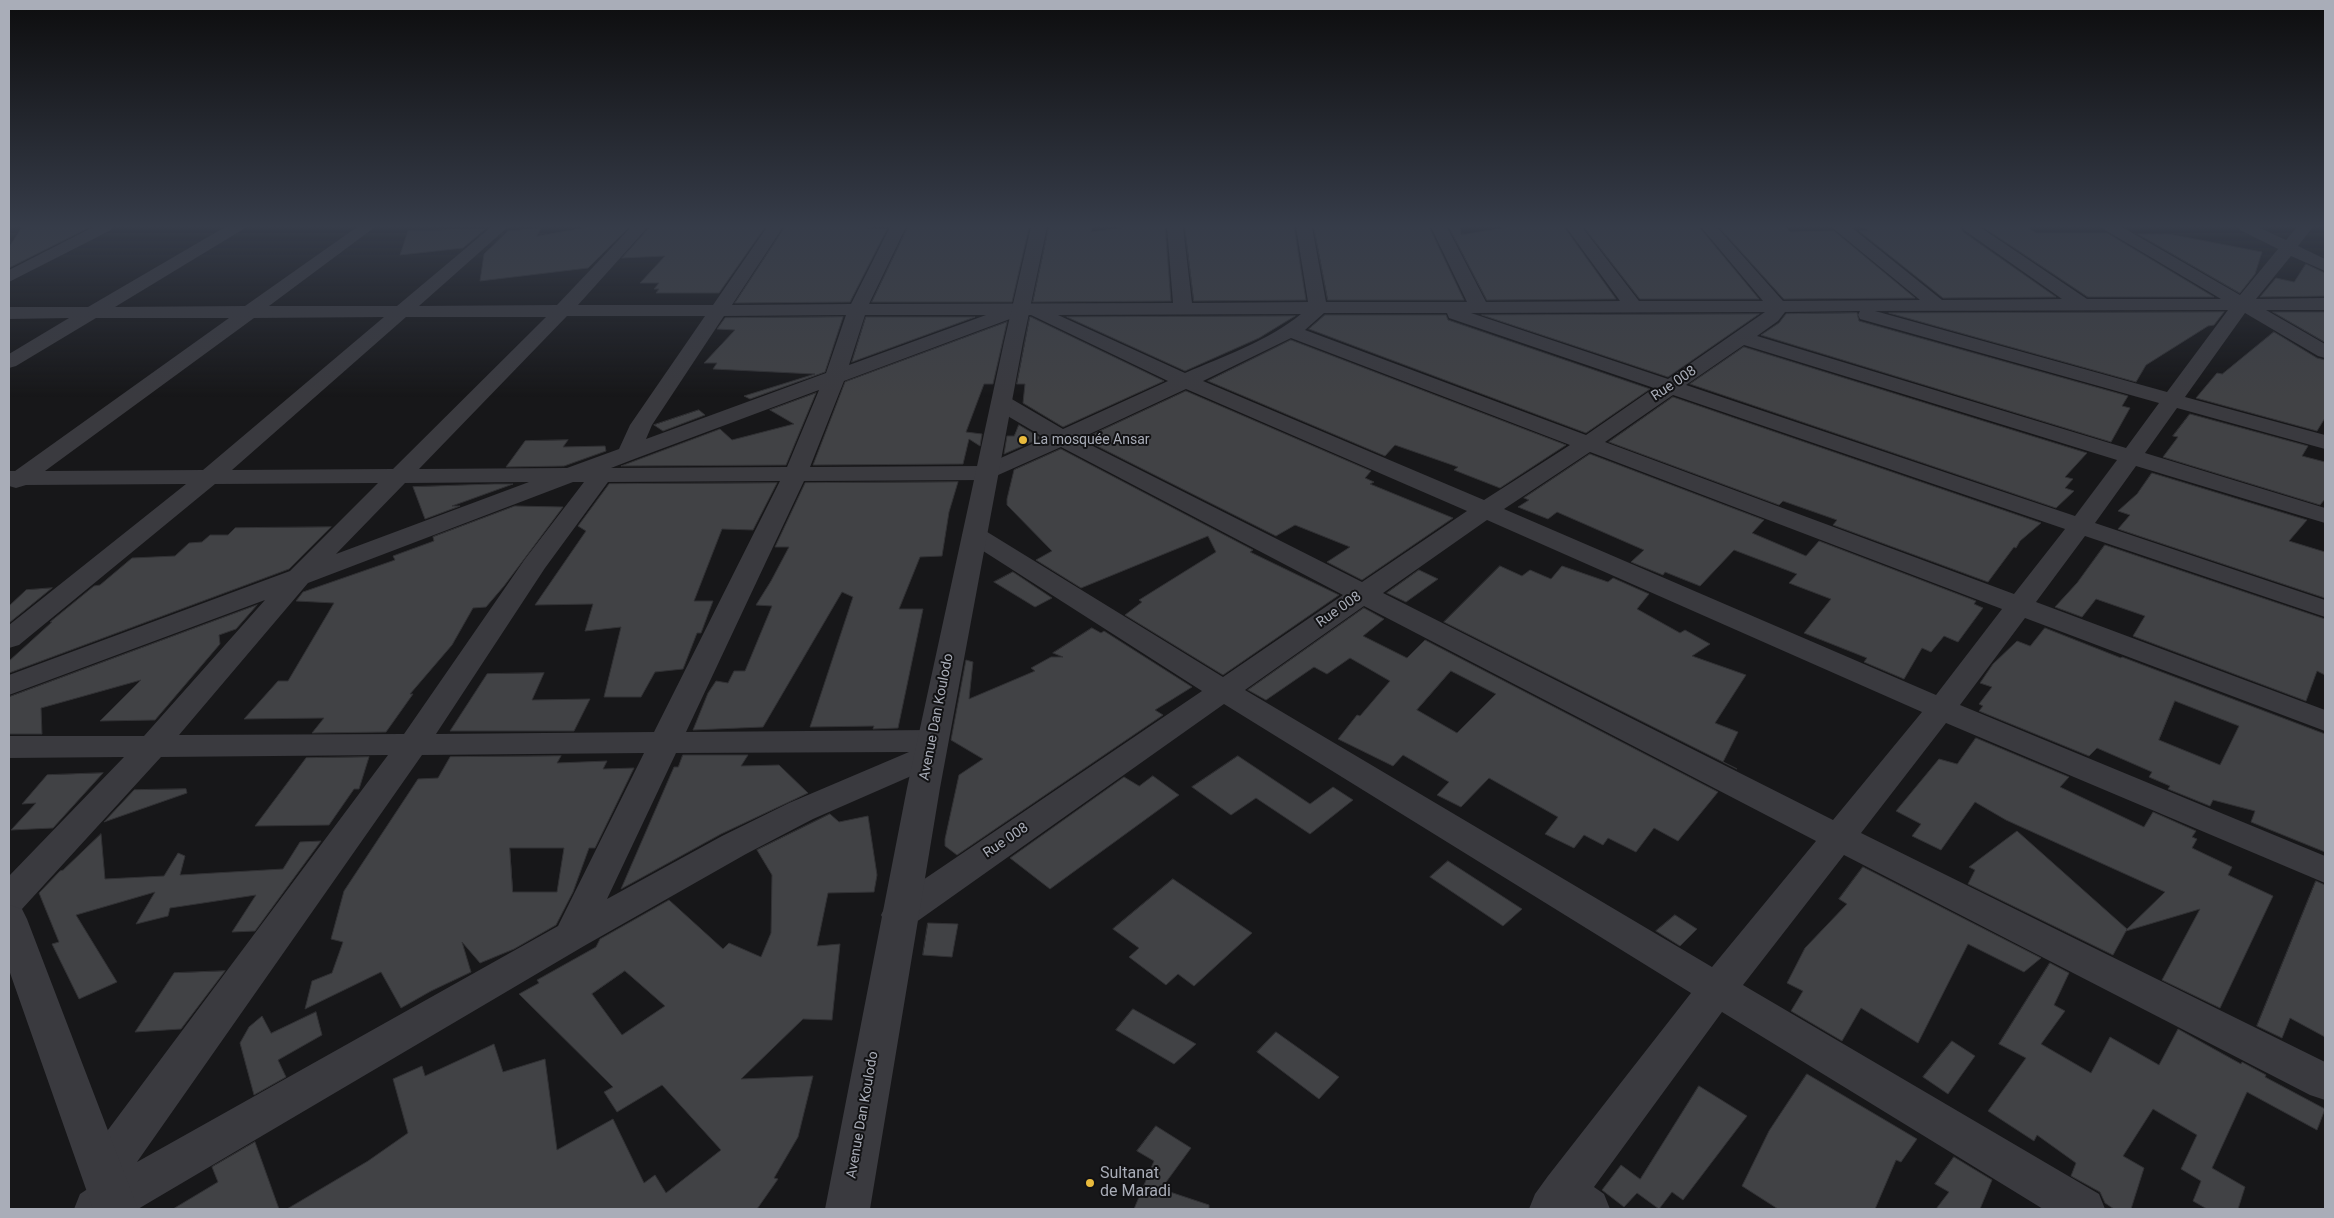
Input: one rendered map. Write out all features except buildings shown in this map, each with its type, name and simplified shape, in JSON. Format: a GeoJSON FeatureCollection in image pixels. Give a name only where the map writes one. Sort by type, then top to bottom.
{"type":"FeatureCollection","features":[{"type":"Feature","properties":{"kind":"street"},"geometry":{"type":"LineString","coordinates":[[9,362],[140,284]]}},
{"type":"Feature","properties":{"kind":"street"},"geometry":{"type":"LineString","coordinates":[[12,481],[288,284]]}},
{"type":"Feature","properties":{"kind":"street"},"geometry":{"type":"LineString","coordinates":[[9,640],[208,478],[432,284]]}},
{"type":"Feature","properties":{"kind":"street"},"geometry":{"type":"LineString","coordinates":[[9,899],[152,747],[298,578],[587,284]]}},
{"type":"Feature","properties":{"kind":"street"},"geometry":{"type":"LineString","coordinates":[[629,453],[641,425],[735,284]]}},
{"type":"Feature","properties":{"kind":"street"},"geometry":{"type":"LineString","coordinates":[[571,936],[795,475],[835,377],[858,308],[870,284]]}},
{"type":"Feature","properties":{"kind":"street","name":"Avenue Dan Koulodo"},"geometry":{"type":"LineString","coordinates":[[847,1209],[899,915],[931,748],[987,473],[1029,284]]}},
{"type":"Feature","properties":{"kind":"street"},"geometry":{"type":"LineString","coordinates":[[1181,284],[1183,310]]}},
{"type":"Feature","properties":{"kind":"street"},"geometry":{"type":"LineString","coordinates":[[1314,284],[1318,309]]}},
{"type":"Feature","properties":{"kind":"street"},"geometry":{"type":"LineString","coordinates":[[1468,284],[1479,307]]}},
{"type":"Feature","properties":{"kind":"street"},"geometry":{"type":"LineString","coordinates":[[1617,284],[1634,307]]}},
{"type":"Feature","properties":{"kind":"street"},"geometry":{"type":"LineString","coordinates":[[1759,284],[1778,307]]}},
{"type":"Feature","properties":{"kind":"street"},"geometry":{"type":"LineString","coordinates":[[1911,284],[1937,305]]}},
{"type":"Feature","properties":{"kind":"street"},"geometry":{"type":"LineString","coordinates":[[2052,284],[2081,304]]}},
{"type":"Feature","properties":{"kind":"street"},"geometry":{"type":"LineString","coordinates":[[2208,284],[2325,352]]}},
{"type":"Feature","properties":{"kind":"street"},"geometry":{"type":"LineString","coordinates":[[1568,1203],[1717,989],[1941,709],[2080,526],[2171,399],[2258,284]]}},
{"type":"Feature","properties":{"kind":"street"},"geometry":{"type":"LineString","coordinates":[[9,313],[858,308],[1183,310],[1435,307],[2325,304]]}},
{"type":"Feature","properties":{"kind":"street"},"geometry":{"type":"LineString","coordinates":[[1837,306],[2325,442]]}},
{"type":"Feature","properties":{"kind":"street"},"geometry":{"type":"LineString","coordinates":[[1435,307],[2325,609]]}},
{"type":"Feature","properties":{"kind":"street","name":"Rue 008"},"geometry":{"type":"LineString","coordinates":[[899,915],[1485,510],[1590,442],[1668,387],[1743,338],[1771,317],[1778,307]]}},
{"type":"Feature","properties":{"kind":"street"},"geometry":{"type":"LineString","coordinates":[[12,481],[396,478],[586,474],[795,475],[987,473],[1290,331],[1318,309]]}},
{"type":"Feature","properties":{"kind":"street"},"geometry":{"type":"LineString","coordinates":[[9,686],[298,578],[586,474],[629,453],[835,377],[1025,310],[1941,709],[2325,870]]}},
{"type":"Feature","properties":{"kind":"street"},"geometry":{"type":"LineString","coordinates":[[1290,331],[1590,442],[2325,721]]}},
{"type":"Feature","properties":{"kind":"street"},"geometry":{"type":"LineString","coordinates":[[1743,338],[2325,516]]}},
{"type":"Feature","properties":{"kind":"street"},"geometry":{"type":"LineString","coordinates":[[1002,403],[1061,438],[1838,837],[2325,1082]]}},
{"type":"Feature","properties":{"kind":"street"},"geometry":{"type":"LineString","coordinates":[[107,1198],[534,566],[586,474]]}},
{"type":"Feature","properties":{"kind":"street"},"geometry":{"type":"LineString","coordinates":[[975,535],[1224,691],[2083,1209]]}},
{"type":"Feature","properties":{"kind":"street"},"geometry":{"type":"LineString","coordinates":[[9,747],[664,742],[931,748]]}},
{"type":"Feature","properties":{"kind":"street"},"geometry":{"type":"LineString","coordinates":[[107,1198],[770,826],[931,748]]}},
{"type":"Feature","properties":{"kind":"street"},"geometry":{"type":"LineString","coordinates":[[9,919],[107,1198]]}},
{"type":"Feature","properties":{"kind":"place","name":"La mosquée Ansar"},"geometry":{"type":"Point","coordinates":[1023,440]}},
{"type":"Feature","properties":{"kind":"place","name":"Sultanat de Maradi"},"geometry":{"type":"Point","coordinates":[1090,1183]}}]}
